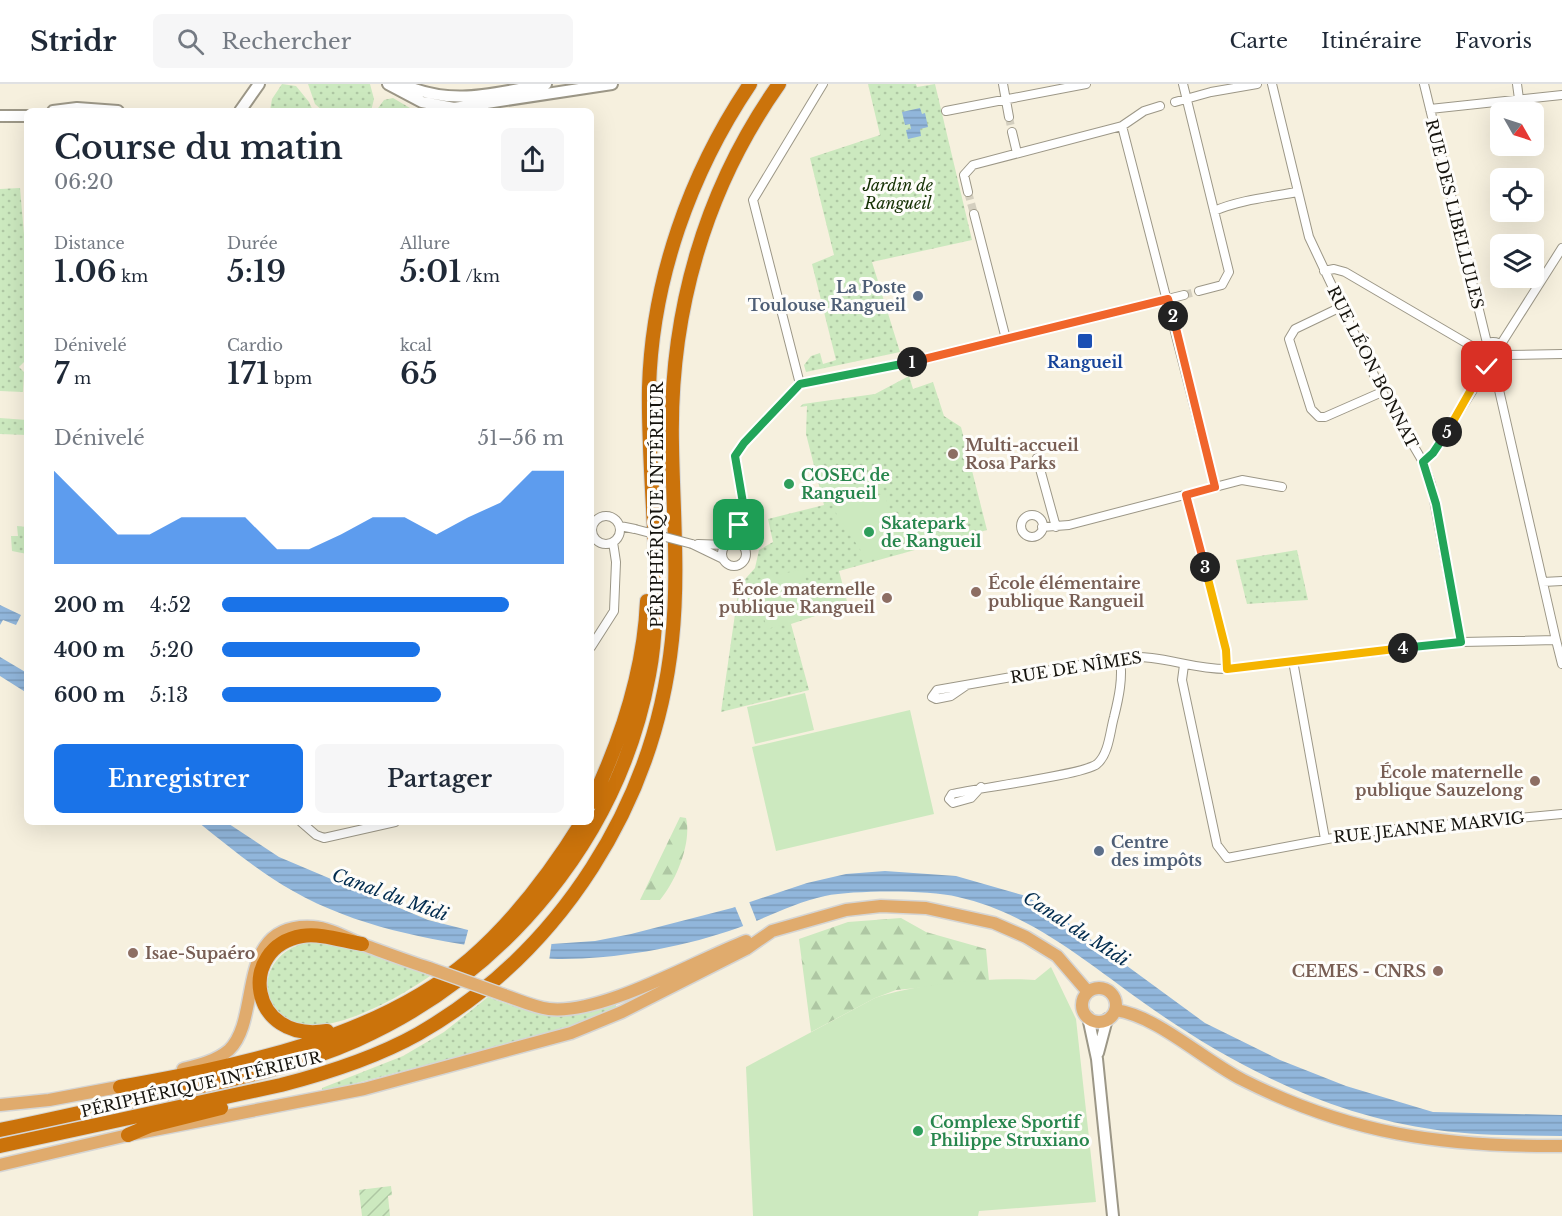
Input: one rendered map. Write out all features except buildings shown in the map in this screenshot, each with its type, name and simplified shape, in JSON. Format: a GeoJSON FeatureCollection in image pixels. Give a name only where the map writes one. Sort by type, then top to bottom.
{"type":"FeatureCollection","features":[{"type":"Feature","properties":{"kind":"highway"},"geometry":{"type":"LineString","coordinates":[[0,1130],[231,1079],[315,1056],[394,1022],[426,1003],[478,965],[506,940],[556,883],[590,833],[616,785],[629,752],[650,673],[655,624],[655,553],[649,386],[665,275],[697,179],[723,127],[750,84]]}},
{"type":"Feature","properties":{"kind":"highway","name":"PÉRIPHÉRIQUE INTÉRIEUR"},"geometry":{"type":"LineString","coordinates":[[0,1146],[281,1085],[327,1073],[373,1056],[416,1035],[481,990],[532,944],[581,886],[618,824],[638,778],[656,725],[672,640],[675,557],[672,397],[685,294],[717,192],[753,123],[779,84]]}},
{"type":"Feature","properties":{"kind":"highway"},"geometry":{"type":"LineString","coordinates":[[594,797],[608,768],[631,700],[644,635],[648,578],[655,553]]}},
{"type":"Feature","properties":{"kind":"highway"},"geometry":{"type":"LineString","coordinates":[[120,1087],[268,1057],[350,1027],[424,990],[471,958],[526,902],[555,865],[580,825]]}},
{"type":"Feature","properties":{"kind":"highway"},"geometry":{"type":"LineString","coordinates":[[350,1027],[312,1033],[291,1030],[272,1017],[265,1006],[260,983],[262,969],[278,946],[289,940],[316,935],[362,944]]}},
{"type":"Feature","properties":{"kind":"highway"},"geometry":{"type":"LineString","coordinates":[[128,1135],[149,1126],[260,1099],[281,1085]]}},
{"type":"Feature","properties":{"kind":"main road"},"geometry":{"type":"LineString","coordinates":[[0,1105],[49,1100],[120,1087],[215,1060],[230,1048],[244,1020],[252,977],[261,953],[272,940],[285,932],[314,927],[504,995],[550,1009],[580,1006],[646,984],[772,930],[846,910],[881,906],[945,911],[994,924],[1043,946],[1067,965],[1088,992]]}},
{"type":"Feature","properties":{"kind":"main road"},"geometry":{"type":"LineString","coordinates":[[0,1164],[128,1135],[364,1089],[571,1034],[622,1012],[746,949],[772,930]]}},
{"type":"Feature","properties":{"kind":"main road"},"geometry":{"type":"LineString","coordinates":[[1111,1014],[1115,1000],[1106,990],[1097,988],[1088,992],[1082,1008],[1088,1017],[1095,1021],[1111,1014],[1147,1021],[1227,1072],[1335,1118],[1437,1142],[1497,1146],[1562,1146]]}},
{"type":"Feature","properties":{"kind":"street"},"geometry":{"type":"LineString","coordinates":[[242,108],[259,84]]}},
{"type":"Feature","properties":{"kind":"street"},"geometry":{"type":"LineString","coordinates":[[250,108],[267,84]]}},
{"type":"Feature","properties":{"kind":"street"},"geometry":{"type":"LineString","coordinates":[[388,84],[422,102],[454,103],[612,84]]}},
{"type":"Feature","properties":{"kind":"street"},"geometry":{"type":"LineString","coordinates":[[402,84],[454,103],[546,84]]}},
{"type":"Feature","properties":{"kind":"street"},"geometry":{"type":"LineString","coordinates":[[800,384],[753,200],[823,84]]}},
{"type":"Feature","properties":{"kind":"street"},"geometry":{"type":"LineString","coordinates":[[1003,84],[1009,117]]}},
{"type":"Feature","properties":{"kind":"street"},"geometry":{"type":"LineString","coordinates":[[946,111],[1086,84]]}},
{"type":"Feature","properties":{"kind":"street"},"geometry":{"type":"LineString","coordinates":[[1183,84],[1229,272],[1222,285],[1199,291]]}},
{"type":"Feature","properties":{"kind":"street"},"geometry":{"type":"LineString","coordinates":[[1175,102],[1257,84]]}},
{"type":"Feature","properties":{"kind":"street","name":"RUE LÉON BONNAT"},"geometry":{"type":"LineString","coordinates":[[1272,84],[1309,237],[1382,392],[1423,462],[1436,504],[1461,642]]}},
{"type":"Feature","properties":{"kind":"street","name":"RUE DES LIBELLULES"},"geometry":{"type":"LineString","coordinates":[[1424,84],[1487,343]]}},
{"type":"Feature","properties":{"kind":"street"},"geometry":{"type":"LineString","coordinates":[[1517,84],[1519,99]]}},
{"type":"Feature","properties":{"kind":"street"},"geometry":{"type":"LineString","coordinates":[[1430,110],[1562,95]]}},
{"type":"Feature","properties":{"kind":"street"},"geometry":{"type":"LineString","coordinates":[[968,192],[964,175],[968,167],[1122,126],[1144,111],[1160,106]]}},
{"type":"Feature","properties":{"kind":"street"},"geometry":{"type":"LineString","coordinates":[[0,116],[24,116]]}},
{"type":"Feature","properties":{"kind":"street"},"geometry":{"type":"LineString","coordinates":[[1122,126],[1215,487]]}},
{"type":"Feature","properties":{"kind":"street"},"geometry":{"type":"LineString","coordinates":[[1012,132],[1017,153]]}},
{"type":"Feature","properties":{"kind":"street"},"geometry":{"type":"LineString","coordinates":[[1214,211],[1239,202],[1253,202],[1297,192]]}},
{"type":"Feature","properties":{"kind":"street"},"geometry":{"type":"LineString","coordinates":[[974,214],[1002,340]]}},
{"type":"Feature","properties":{"kind":"street"},"geometry":{"type":"LineString","coordinates":[[1501,344],[1562,248]]}},
{"type":"Feature","properties":{"kind":"street"},"geometry":{"type":"LineString","coordinates":[[1324,271],[1334,269],[1345,272],[1480,351]]}},
{"type":"Feature","properties":{"kind":"street"},"geometry":{"type":"LineString","coordinates":[[1329,282],[1345,272]]}},
{"type":"Feature","properties":{"kind":"street"},"geometry":{"type":"LineString","coordinates":[[736,543],[743,503],[735,456],[744,443],[800,384],[908,363],[1184,295]]}},
{"type":"Feature","properties":{"kind":"street"},"geometry":{"type":"LineString","coordinates":[[1341,307],[1295,329],[1289,339],[1311,409],[1319,417],[1325,417],[1382,392]]}},
{"type":"Feature","properties":{"kind":"street"},"geometry":{"type":"LineString","coordinates":[[1501,344],[1487,343],[1480,351],[1480,359],[1489,367],[1562,664]]}},
{"type":"Feature","properties":{"kind":"street"},"geometry":{"type":"LineString","coordinates":[[1423,462],[1433,453],[1480,377],[1489,367],[1504,363],[1506,356],[1501,344]]}},
{"type":"Feature","properties":{"kind":"street"},"geometry":{"type":"LineString","coordinates":[[1506,356],[1562,354]]}},
{"type":"Feature","properties":{"kind":"street"},"geometry":{"type":"LineString","coordinates":[[1037,458],[1056,527]]}},
{"type":"Feature","properties":{"kind":"street"},"geometry":{"type":"LineString","coordinates":[[1042,527],[1056,527],[1242,480],[1282,487]]}},
{"type":"Feature","properties":{"kind":"street"},"geometry":{"type":"LineString","coordinates":[[1186,495],[1226,650],[1227,669]]}},
{"type":"Feature","properties":{"kind":"street"},"geometry":{"type":"LineString","coordinates":[[594,524],[598,518],[608,516],[614,518],[620,526],[692,544],[732,566],[742,563],[746,554],[744,549],[736,543],[692,544]]}},
{"type":"Feature","properties":{"kind":"street"},"geometry":{"type":"LineString","coordinates":[[594,538],[596,541],[604,544],[613,542],[618,537],[620,526]]}},
{"type":"Feature","properties":{"kind":"street"},"geometry":{"type":"LineString","coordinates":[[594,642],[614,610],[616,562],[613,542]]}},
{"type":"Feature","properties":{"kind":"street"},"geometry":{"type":"LineString","coordinates":[[723,559],[722,552],[726,545]]}},
{"type":"Feature","properties":{"kind":"street"},"geometry":{"type":"LineString","coordinates":[[1543,582],[1562,581]]}},
{"type":"Feature","properties":{"kind":"street"},"geometry":{"type":"LineString","coordinates":[[1461,642],[1556,640]]}},
{"type":"Feature","properties":{"kind":"street","name":"RUE DE NÎMES"},"geometry":{"type":"LineString","coordinates":[[967,685],[1120,658],[1156,656],[1184,665],[1227,669],[1461,642]]}},
{"type":"Feature","properties":{"kind":"street"},"geometry":{"type":"LineString","coordinates":[[981,787],[1080,771],[1097,764],[1105,752],[1119,696],[1122,669],[1120,658]]}},
{"type":"Feature","properties":{"kind":"street"},"geometry":{"type":"LineString","coordinates":[[1293,661],[1325,839]]}},
{"type":"Feature","properties":{"kind":"street","name":"RUE JEANNE MARVIG"},"geometry":{"type":"LineString","coordinates":[[1184,665],[1182,680],[1217,845],[1227,858],[1365,832],[1562,814]]}},
{"type":"Feature","properties":{"kind":"street"},"geometry":{"type":"LineString","coordinates":[[304,825],[316,835],[324,837],[381,825]]}},
{"type":"Feature","properties":{"kind":"street"},"geometry":{"type":"LineString","coordinates":[[1096,1059],[1111,1014]]}},
{"type":"Feature","properties":{"kind":"street"},"geometry":{"type":"LineString","coordinates":[[1088,1017],[1096,1059],[1113,1216]]}},
{"type":"Feature","properties":{"kind":"green space"},"geometry":{"type":"Polygon","coordinates":[[[282,84],[296,86],[312,108],[270,108],[272,99],[282,84]]]}},
{"type":"Feature","properties":{"kind":"green space"},"geometry":{"type":"Polygon","coordinates":[[[308,84],[370,84],[374,99],[372,108],[320,108],[315,104],[308,84]]]}},
{"type":"Feature","properties":{"kind":"green space","name":"Jardin de Rangueil"},"geometry":{"type":"Polygon","coordinates":[[[868,84],[916,84],[917,87],[935,84],[972,240],[872,262],[900,352],[806,372],[804,365],[811,356],[820,353],[823,364],[836,360],[812,264],[834,255],[810,158],[880,135],[868,84]]]}},
{"type":"Feature","properties":{"kind":"green space"},"geometry":{"type":"Polygon","coordinates":[[[393,98],[410,108],[378,108],[384,100],[393,98]]]}},
{"type":"Feature","properties":{"kind":"green space"},"geometry":{"type":"Polygon","coordinates":[[[20,188],[24,234],[24,362],[19,367],[24,372],[23,392],[0,391],[0,189],[20,188]]]}},
{"type":"Feature","properties":{"kind":"green space"},"geometry":{"type":"Polygon","coordinates":[[[909,376],[913,389],[933,382],[944,416],[961,427],[987,530],[839,571],[848,605],[791,624],[809,690],[721,712],[739,586],[755,568],[759,550],[773,542],[768,519],[824,505],[806,434],[807,406],[800,407],[803,404],[875,394],[909,376]]]}},
{"type":"Feature","properties":{"kind":"green space"},"geometry":{"type":"Polygon","coordinates":[[[0,418],[24,420],[24,435],[0,434],[0,418]]]}},
{"type":"Feature","properties":{"kind":"green space","name":"Skatepark de Rangueil"},"geometry":{"type":"Polygon","coordinates":[[[886,493],[892,554],[867,560],[834,510],[837,505],[886,493]]]}},
{"type":"Feature","properties":{"kind":"green space"},"geometry":{"type":"Polygon","coordinates":[[[17,526],[24,527],[24,553],[12,551],[11,536],[18,536],[17,526]]]}},
{"type":"Feature","properties":{"kind":"green space"},"geometry":{"type":"Polygon","coordinates":[[[1297,550],[1308,600],[1247,604],[1236,560],[1297,550]]]}},
{"type":"Feature","properties":{"kind":"green space"},"geometry":{"type":"Polygon","coordinates":[[[803,569],[815,616],[767,629],[753,581],[803,569]]]}},
{"type":"Feature","properties":{"kind":"green space"},"geometry":{"type":"Polygon","coordinates":[[[805,693],[814,730],[755,744],[747,707],[805,693]]]}},
{"type":"Feature","properties":{"kind":"green space"},"geometry":{"type":"Polygon","coordinates":[[[910,710],[934,814],[776,851],[752,747],[910,710]]]}},
{"type":"Feature","properties":{"kind":"green space"},"geometry":{"type":"Polygon","coordinates":[[[680,817],[686,818],[687,839],[672,883],[660,900],[640,900],[680,817]]]}},
{"type":"Feature","properties":{"kind":"green space"},"geometry":{"type":"Polygon","coordinates":[[[901,918],[926,932],[986,949],[989,981],[896,990],[875,998],[811,1032],[799,939],[848,922],[901,918]]]}},
{"type":"Feature","properties":{"kind":"green space"},"geometry":{"type":"Polygon","coordinates":[[[312,942],[359,950],[430,976],[385,1003],[348,1019],[312,1026],[297,1024],[282,1017],[273,1006],[268,993],[268,980],[272,967],[281,955],[295,947],[312,942]]]}},
{"type":"Feature","properties":{"kind":"green space","name":"Complexe Sportif Philippe Struxiano"},"geometry":{"type":"Polygon","coordinates":[[[1051,967],[1076,1019],[1096,1202],[979,1211],[978,1216],[753,1216],[746,1067],[875,998],[911,989],[954,983],[1035,980],[1051,967]]]}},
{"type":"Feature","properties":{"kind":"green space"},"geometry":{"type":"Polygon","coordinates":[[[488,997],[523,1009],[551,1014],[580,1012],[616,1004],[616,1008],[577,1026],[322,1092],[322,1088],[403,1056],[444,1032],[488,997]]]}},
{"type":"Feature","properties":{"kind":"green space"},"geometry":{"type":"Polygon","coordinates":[[[391,1186],[392,1195],[388,1196],[390,1216],[362,1216],[359,1190],[391,1186]]]}},
{"type":"Feature","properties":{"kind":"water"},"geometry":{"type":"Polygon","coordinates":[[[920,108],[922,114],[925,113],[928,127],[920,129],[921,136],[908,139],[906,130],[911,129],[910,124],[905,125],[902,112],[920,108]]]}},
{"type":"Feature","properties":{"kind":"water"},"geometry":{"type":"Polygon","coordinates":[[[0,605],[21,615],[16,625],[3,620],[0,625],[0,605]]]}},
{"type":"Feature","properties":{"kind":"water"},"geometry":{"type":"Polygon","coordinates":[[[0,657],[24,671],[24,691],[0,676],[0,657]]]}},
{"type":"Feature","properties":{"kind":"water","name":"Canal du Midi"},"geometry":{"type":"Polygon","coordinates":[[[202,825],[231,825],[279,857],[428,920],[468,930],[552,944],[595,941],[631,934],[732,908],[807,883],[846,874],[885,871],[956,876],[1026,896],[1056,914],[1205,1023],[1280,1060],[1346,1086],[1433,1112],[1562,1115],[1562,1136],[1437,1130],[1361,1114],[1289,1087],[1186,1032],[1037,929],[986,905],[958,897],[892,892],[825,896],[729,931],[668,947],[625,955],[562,959],[444,941],[367,923],[293,891],[244,858],[202,825]]]}},
{"type":"Feature","properties":{"kind":"pier"},"geometry":{"type":"Polygon","coordinates":[[[748,899],[757,922],[744,928],[734,904],[748,899]]]}},
{"type":"Feature","properties":{"kind":"pier"},"geometry":{"type":"Polygon","coordinates":[[[469,927],[552,940],[549,961],[463,949],[469,927]]]}},
{"type":"Feature","properties":{"kind":"tunnel"},"geometry":{"type":"LineString","coordinates":[[1009,117],[1012,132]]}},
{"type":"Feature","properties":{"kind":"tunnel"},"geometry":{"type":"LineString","coordinates":[[968,192],[974,214]]}},
{"type":"Feature","properties":{"kind":"tunnel"},"geometry":{"type":"LineString","coordinates":[[1184,295],[1199,291]]}},
{"type":"Feature","properties":{"kind":"place","name":"La Poste Toulouse Rangueil"},"geometry":{"type":"Point","coordinates":[918,296]}},
{"type":"Feature","properties":{"kind":"place","name":"Rangueil"},"geometry":{"type":"Point","coordinates":[1085,341]}},
{"type":"Feature","properties":{"kind":"place","name":"Multi-accueil Rosa Parks"},"geometry":{"type":"Point","coordinates":[953,454]}},
{"type":"Feature","properties":{"kind":"place","name":"COSEC de Rangueil"},"geometry":{"type":"Point","coordinates":[789,484]}},
{"type":"Feature","properties":{"kind":"place","name":"Skatepark de Rangueil"},"geometry":{"type":"Point","coordinates":[869,532]}},
{"type":"Feature","properties":{"kind":"place","name":"École élémentaire publique Rangueil"},"geometry":{"type":"Point","coordinates":[976,592]}},
{"type":"Feature","properties":{"kind":"place","name":"École maternelle publique Rangueil"},"geometry":{"type":"Point","coordinates":[887,598]}},
{"type":"Feature","properties":{"kind":"place","name":"École maternelle publique Sauzelong"},"geometry":{"type":"Point","coordinates":[1535,781]}},
{"type":"Feature","properties":{"kind":"place","name":"Centre des impôts"},"geometry":{"type":"Point","coordinates":[1099,851]}},
{"type":"Feature","properties":{"kind":"place","name":"Isae-Supaéro"},"geometry":{"type":"Point","coordinates":[133,953]}},
{"type":"Feature","properties":{"kind":"place","name":"CEMES - CNRS"},"geometry":{"type":"Point","coordinates":[1438,971]}},
{"type":"Feature","properties":{"kind":"place","name":"Complexe Sportif Philippe Struxiano"},"geometry":{"type":"Point","coordinates":[918,1131]}},
{"type":"Feature","properties":{"kind":"route"},"geometry":{"type":"LineString","coordinates":[[739,525],[743,497],[735,464],[738,449],[800,384],[934,357],[1168,299],[1215,487],[1186,495],[1226,650],[1227,669],[1461,642],[1436,504],[1423,462],[1433,453],[1480,377],[1485,365],[1487,367]]}}]}
